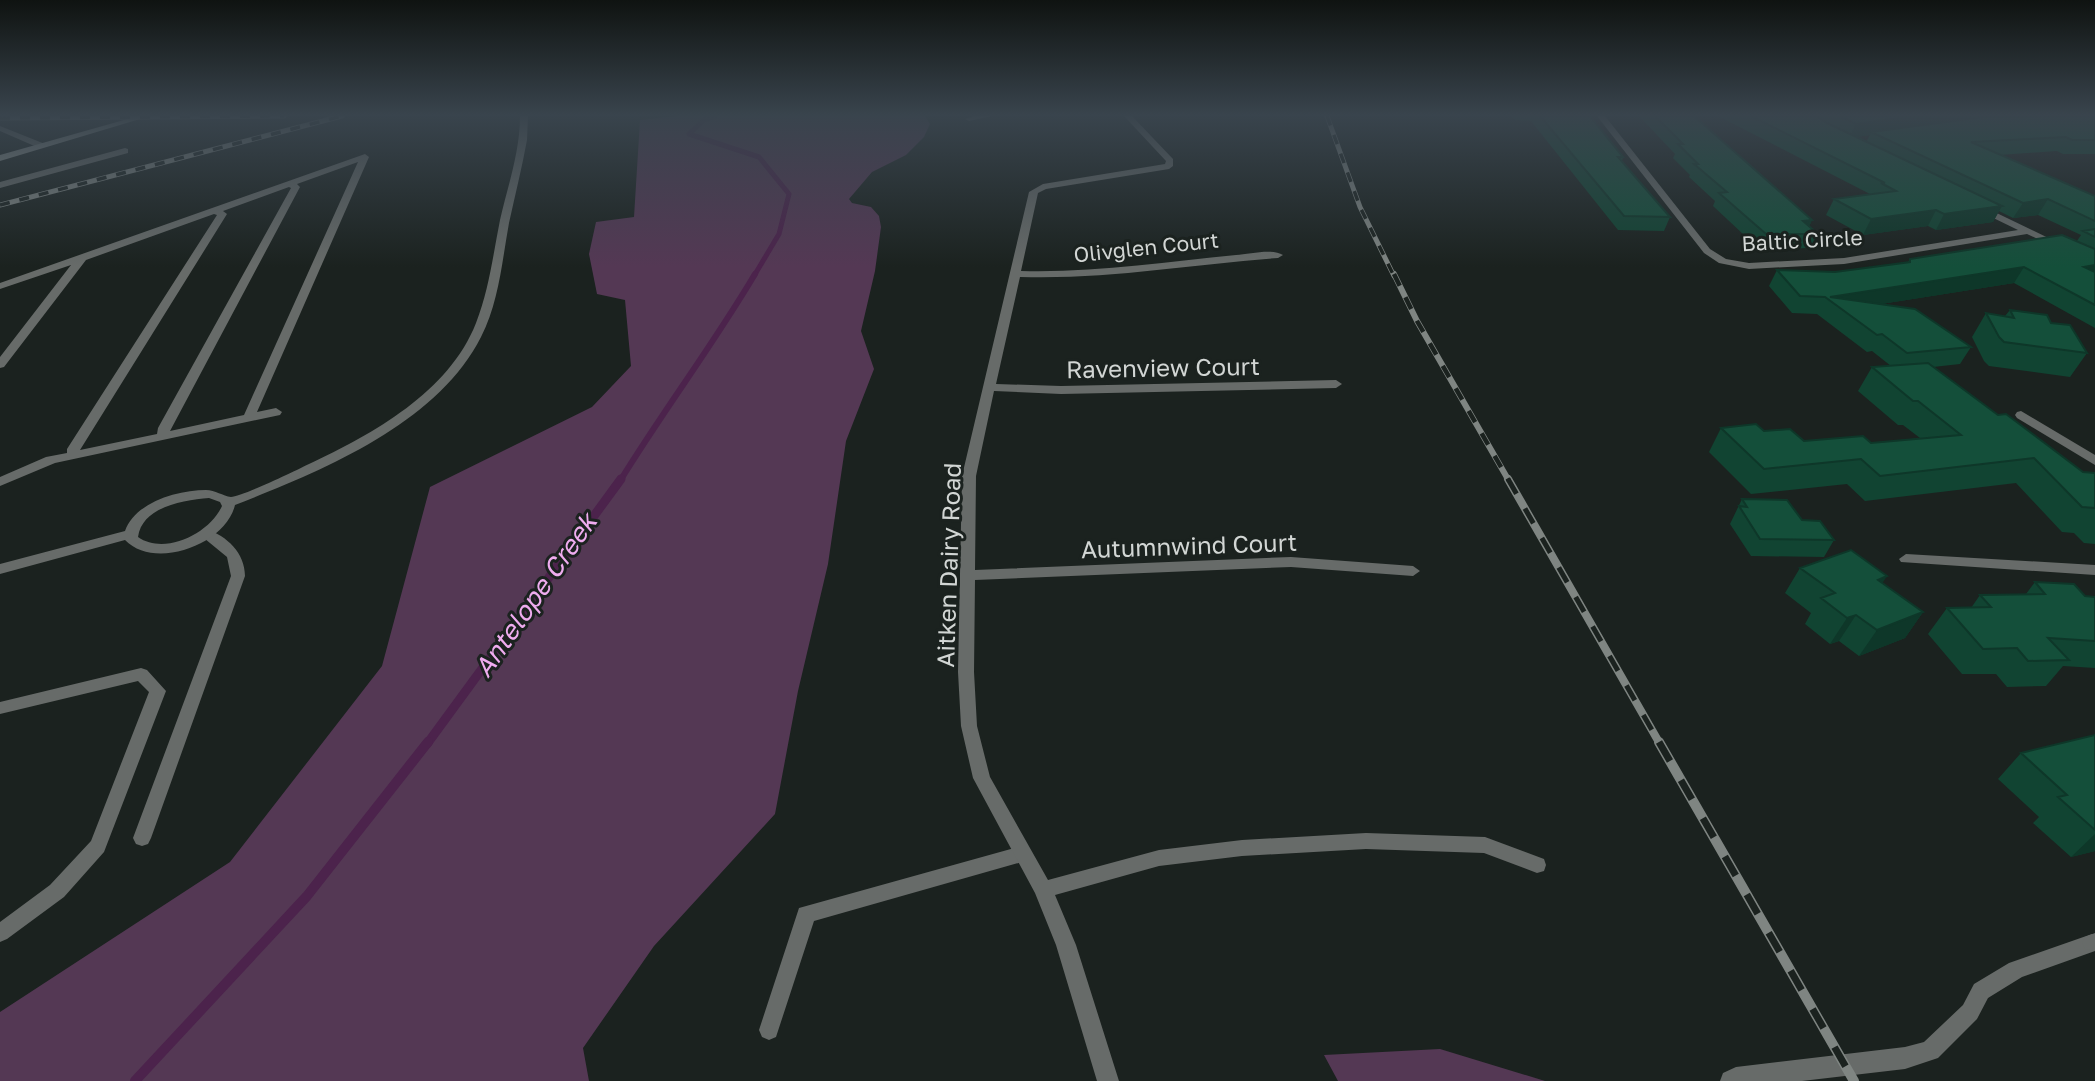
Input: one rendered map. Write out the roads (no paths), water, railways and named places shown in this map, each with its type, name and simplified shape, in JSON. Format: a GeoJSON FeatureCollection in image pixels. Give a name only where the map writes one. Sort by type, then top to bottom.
{"type":"FeatureCollection","features":[{"type":"Feature","properties":{"kind":"street"},"geometry":{"type":"LineString","coordinates":[[0,185],[68,166]]}},
{"type":"Feature","properties":{"kind":"street"},"geometry":{"type":"LineString","coordinates":[[0,286],[339,166]]}},
{"type":"Feature","properties":{"kind":"street"},"geometry":{"type":"LineString","coordinates":[[250,418],[252,408],[361,166]]}},
{"type":"Feature","properties":{"kind":"street"},"geometry":{"type":"LineString","coordinates":[[228,503],[329,461],[382,430],[425,397],[457,366],[474,340],[490,294],[516,166]]}},
{"type":"Feature","properties":{"kind":"street","name":"Aitken Dairy Road"},"geometry":{"type":"LineString","coordinates":[[1108,1081],[1066,945],[1043,890],[982,778],[969,726],[968,476],[1034,192],[1043,187],[1166,166]]}},
{"type":"Feature","properties":{"kind":"street","name":"Baltic Circle"},"geometry":{"type":"LineString","coordinates":[[1641,166],[1707,251],[1723,261],[1749,267],[1844,261],[2029,231]]}},
{"type":"Feature","properties":{"kind":"street"},"geometry":{"type":"LineString","coordinates":[[163,436],[164,428],[296,187],[290,184]]}},
{"type":"Feature","properties":{"kind":"street"},"geometry":{"type":"LineString","coordinates":[[1972,203],[2065,249]]}},
{"type":"Feature","properties":{"kind":"street"},"geometry":{"type":"LineString","coordinates":[[74,455],[73,449],[222,214],[215,211]]}},
{"type":"Feature","properties":{"kind":"street","name":"Olivglen Court"},"geometry":{"type":"LineString","coordinates":[[1017,274],[1085,275],[1224,257],[1278,255]]}},
{"type":"Feature","properties":{"kind":"street"},"geometry":{"type":"LineString","coordinates":[[0,365],[82,258]]}},
{"type":"Feature","properties":{"kind":"street","name":"Ravenview Court"},"geometry":{"type":"LineString","coordinates":[[990,387],[1061,390],[1336,384]]}},
{"type":"Feature","properties":{"kind":"street"},"geometry":{"type":"LineString","coordinates":[[0,482],[51,460],[276,412]]}},
{"type":"Feature","properties":{"kind":"street"},"geometry":{"type":"LineString","coordinates":[[2021,415],[2095,461]]}},
{"type":"Feature","properties":{"kind":"street"},"geometry":{"type":"LineString","coordinates":[[0,569],[130,534],[143,515],[175,499],[209,494],[226,499],[228,503],[224,520],[206,534],[180,545],[153,549],[135,544],[130,534]]}},
{"type":"Feature","properties":{"kind":"street"},"geometry":{"type":"LineString","coordinates":[[142,838],[238,576],[239,563],[234,553],[206,534]]}},
{"type":"Feature","properties":{"kind":"street"},"geometry":{"type":"LineString","coordinates":[[1906,559],[2095,570]]}},
{"type":"Feature","properties":{"kind":"street","name":"Autumnwind Court"},"geometry":{"type":"LineString","coordinates":[[967,575],[1291,562],[1413,571]]}},
{"type":"Feature","properties":{"kind":"street"},"geometry":{"type":"LineString","coordinates":[[0,708],[141,674],[158,691],[98,846],[57,891],[0,933]]}},
{"type":"Feature","properties":{"kind":"street"},"geometry":{"type":"LineString","coordinates":[[1043,890],[1159,858],[1242,848],[1366,841],[1485,845],[1537,866]]}},
{"type":"Feature","properties":{"kind":"street"},"geometry":{"type":"LineString","coordinates":[[769,1030],[806,914],[1022,854]]}},
{"type":"Feature","properties":{"kind":"street"},"geometry":{"type":"LineString","coordinates":[[1731,1081],[1736,1078],[1905,1058],[1930,1051],[1970,1012],[1980,991],[2016,970],[2093,942]]}},
{"type":"Feature","properties":{"kind":"waterway","name":"Antelope Creek"},"geometry":{"type":"LineString","coordinates":[[754,276],[779,234],[789,194],[767,166]]}},
{"type":"Feature","properties":{"kind":"waterway","name":"Antelope Creek"},"geometry":{"type":"LineString","coordinates":[[620,481],[755,274]]}},
{"type":"Feature","properties":{"kind":"waterway","name":"Antelope Creek"},"geometry":{"type":"LineString","coordinates":[[427,744],[621,479]]}},
{"type":"Feature","properties":{"kind":"waterway","name":"Antelope Creek"},"geometry":{"type":"LineString","coordinates":[[135,1081],[307,896],[428,742]]}},
{"type":"Feature","properties":{"kind":"railway"},"geometry":{"type":"LineString","coordinates":[[0,205],[148,166]]}},
{"type":"Feature","properties":{"kind":"railway"},"geometry":{"type":"LineString","coordinates":[[1345,166],[1360,207],[1394,276]]}},
{"type":"Feature","properties":{"kind":"railway"},"geometry":{"type":"LineString","coordinates":[[1394,274],[1417,321],[1509,481]]}},
{"type":"Feature","properties":{"kind":"railway"},"geometry":{"type":"LineString","coordinates":[[1508,479],[1660,744]]}},
{"type":"Feature","properties":{"kind":"railway"},"geometry":{"type":"LineString","coordinates":[[1659,742],[1854,1081]]}}]}
